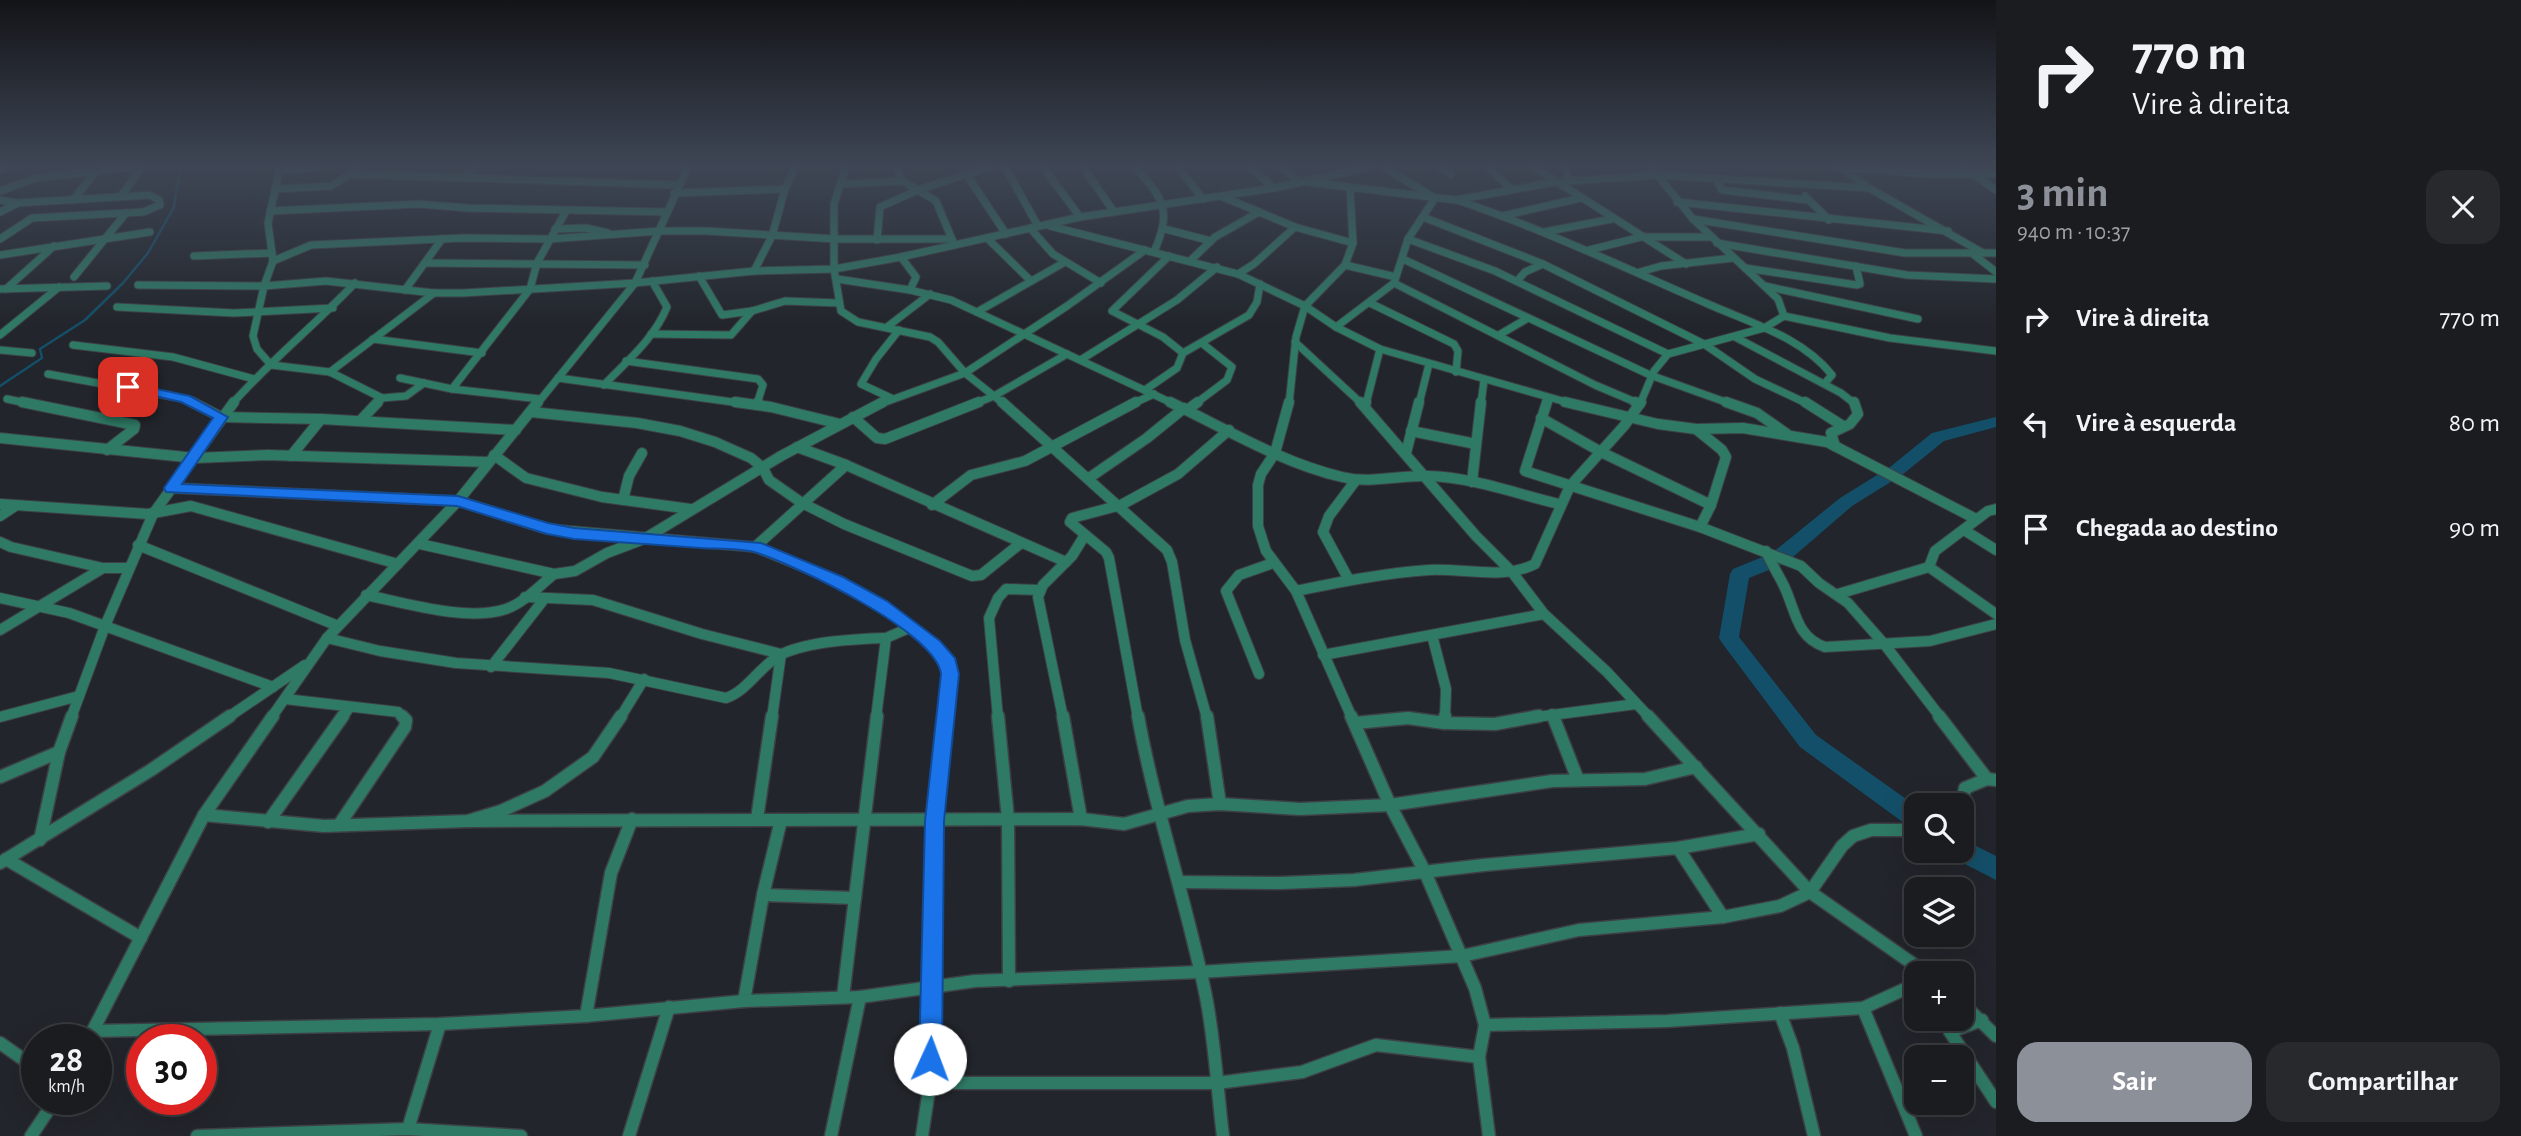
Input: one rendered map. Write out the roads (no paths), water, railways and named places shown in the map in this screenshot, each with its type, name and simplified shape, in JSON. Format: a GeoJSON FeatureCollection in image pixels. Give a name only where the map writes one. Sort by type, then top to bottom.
{"type":"FeatureCollection","features":[{"type":"Feature","properties":{"kind":"street"},"geometry":{"type":"LineString","coordinates":[[0,239],[29,220]]}},
{"type":"Feature","properties":{"kind":"street"},"geometry":{"type":"LineString","coordinates":[[74,277],[120,220]]}},
{"type":"Feature","properties":{"kind":"street"},"geometry":{"type":"LineString","coordinates":[[270,220],[272,257],[253,336],[257,349],[271,365],[330,372],[382,398],[406,396],[424,383]]}},
{"type":"Feature","properties":{"kind":"street"},"geometry":{"type":"LineString","coordinates":[[452,389],[530,289],[537,263],[560,220]]}},
{"type":"Feature","properties":{"kind":"street"},"geometry":{"type":"LineString","coordinates":[[96,1024],[204,815],[311,660],[338,625],[420,544],[458,501],[635,283],[664,220]]}},
{"type":"Feature","properties":{"kind":"street"},"geometry":{"type":"LineString","coordinates":[[754,271],[772,236],[776,220]]}},
{"type":"Feature","properties":{"kind":"street"},"geometry":{"type":"LineString","coordinates":[[835,220],[834,269],[839,303],[848,317],[930,337],[939,342],[965,373],[1055,447],[1167,550],[1172,562],[1185,640],[1206,712],[1220,804]]}},
{"type":"Feature","properties":{"kind":"street"},"geometry":{"type":"LineString","coordinates":[[877,240],[879,220]]}},
{"type":"Feature","properties":{"kind":"street"},"geometry":{"type":"LineString","coordinates":[[944,220],[953,242]]}},
{"type":"Feature","properties":{"kind":"street"},"geometry":{"type":"LineString","coordinates":[[997,220],[1006,234]]}},
{"type":"Feature","properties":{"kind":"street"},"geometry":{"type":"LineString","coordinates":[[1034,220],[1053,254],[1101,283]]}},
{"type":"Feature","properties":{"kind":"street"},"geometry":{"type":"LineString","coordinates":[[194,256],[272,257],[311,245],[442,239],[549,239],[660,231],[953,242],[987,238],[1067,220]]}},
{"type":"Feature","properties":{"kind":"street"},"geometry":{"type":"LineString","coordinates":[[420,544],[554,574],[575,571],[607,553],[644,539],[690,509],[853,417],[891,398],[965,373],[1150,251],[1165,229],[1167,220]]}},
{"type":"Feature","properties":{"kind":"street"},"geometry":{"type":"LineString","coordinates":[[1190,261],[1211,241],[1246,220]]}},
{"type":"Feature","properties":{"kind":"street"},"geometry":{"type":"LineString","coordinates":[[1278,220],[1353,243]]}},
{"type":"Feature","properties":{"kind":"street"},"geometry":{"type":"LineString","coordinates":[[1352,220],[1353,243],[1345,265],[1304,306],[1295,342],[1289,406],[1275,453],[1261,474],[1258,485],[1258,526],[1273,563],[1296,591],[1390,805],[1425,872],[1475,988],[1485,1025],[1479,1057],[1489,1136]]}},
{"type":"Feature","properties":{"kind":"street"},"geometry":{"type":"LineString","coordinates":[[1336,327],[1370,303],[1395,280],[1408,239],[1421,220]]}},
{"type":"Feature","properties":{"kind":"street"},"geometry":{"type":"LineString","coordinates":[[1431,220],[1543,264],[1704,344],[1755,379],[1805,402],[1843,426]]}},
{"type":"Feature","properties":{"kind":"street"},"geometry":{"type":"LineString","coordinates":[[1513,220],[1589,250],[1764,328],[1819,360],[1832,375],[1825,383]]}},
{"type":"Feature","properties":{"kind":"street"},"geometry":{"type":"LineString","coordinates":[[1544,232],[1607,220]]}},
{"type":"Feature","properties":{"kind":"street"},"geometry":{"type":"LineString","coordinates":[[1614,220],[1686,264]]}},
{"type":"Feature","properties":{"kind":"street"},"geometry":{"type":"LineString","coordinates":[[1694,220],[1779,299],[1784,316]]}},
{"type":"Feature","properties":{"kind":"street"},"geometry":{"type":"LineString","coordinates":[[1699,220],[1905,253],[1996,253]]}},
{"type":"Feature","properties":{"kind":"street"},"geometry":{"type":"LineString","coordinates":[[1829,220],[1948,231]]}},
{"type":"Feature","properties":{"kind":"street"},"geometry":{"type":"LineString","coordinates":[[1928,220],[1983,253]]}},
{"type":"Feature","properties":{"kind":"street"},"geometry":{"type":"LineString","coordinates":[[1038,227],[1150,251],[1238,274],[1304,306],[1336,327],[1380,349],[1548,398],[1629,419],[1696,429],[1743,428],[1818,440],[1835,446],[1976,520]]}},
{"type":"Feature","properties":{"kind":"street"},"geometry":{"type":"LineString","coordinates":[[1238,274],[1254,264],[1295,227]]}},
{"type":"Feature","properties":{"kind":"street"},"geometry":{"type":"LineString","coordinates":[[555,229],[586,228],[615,235]]}},
{"type":"Feature","properties":{"kind":"street"},"geometry":{"type":"LineString","coordinates":[[1165,229],[1211,241]]}},
{"type":"Feature","properties":{"kind":"street"},"geometry":{"type":"LineString","coordinates":[[0,255],[150,232]]}},
{"type":"Feature","properties":{"kind":"street"},"geometry":{"type":"LineString","coordinates":[[1589,250],[1641,237],[1714,240],[1907,275],[1996,279]]}},
{"type":"Feature","properties":{"kind":"street"},"geometry":{"type":"LineString","coordinates":[[987,238],[1031,281]]}},
{"type":"Feature","properties":{"kind":"street"},"geometry":{"type":"LineString","coordinates":[[405,290],[442,239]]}},
{"type":"Feature","properties":{"kind":"street"},"geometry":{"type":"LineString","coordinates":[[1408,239],[1517,281],[1668,354]]}},
{"type":"Feature","properties":{"kind":"street"},"geometry":{"type":"LineString","coordinates":[[138,285],[264,286],[312,281],[355,283],[434,293],[530,289],[635,283],[754,271],[834,269],[901,257],[953,242]]}},
{"type":"Feature","properties":{"kind":"street"},"geometry":{"type":"LineString","coordinates":[[3,289],[54,246]]}},
{"type":"Feature","properties":{"kind":"street"},"geometry":{"type":"LineString","coordinates":[[1973,254],[1996,272]]}},
{"type":"Feature","properties":{"kind":"street"},"geometry":{"type":"LineString","coordinates":[[1169,256],[1140,287],[1112,309],[1163,337],[1183,353]]}},
{"type":"Feature","properties":{"kind":"street"},"geometry":{"type":"LineString","coordinates":[[901,257],[916,277],[910,290]]}},
{"type":"Feature","properties":{"kind":"street"},"geometry":{"type":"LineString","coordinates":[[1639,272],[1661,266],[1733,258]]}},
{"type":"Feature","properties":{"kind":"street"},"geometry":{"type":"LineString","coordinates":[[1403,259],[1650,375],[1757,413],[1788,435]]}},
{"type":"Feature","properties":{"kind":"street"},"geometry":{"type":"LineString","coordinates":[[425,262],[645,265]]}},
{"type":"Feature","properties":{"kind":"street"},"geometry":{"type":"LineString","coordinates":[[977,312],[1065,262]]}},
{"type":"Feature","properties":{"kind":"street"},"geometry":{"type":"LineString","coordinates":[[1517,281],[1525,272],[1543,264]]}},
{"type":"Feature","properties":{"kind":"street"},"geometry":{"type":"LineString","coordinates":[[1345,265],[1395,280],[1595,385],[1640,404]]}},
{"type":"Feature","properties":{"kind":"street"},"geometry":{"type":"LineString","coordinates":[[1745,268],[1857,285],[1860,284],[1856,266]]}},
{"type":"Feature","properties":{"kind":"street"},"geometry":{"type":"LineString","coordinates":[[1082,359],[1177,300],[1217,267]]}},
{"type":"Feature","properties":{"kind":"street"},"geometry":{"type":"LineString","coordinates":[[699,276],[720,314],[752,311],[785,301],[839,303]]}},
{"type":"Feature","properties":{"kind":"street"},"geometry":{"type":"LineString","coordinates":[[837,279],[930,294],[977,312],[1316,470],[1356,480],[1426,476],[1472,482],[1559,504]]}},
{"type":"Feature","properties":{"kind":"street"},"geometry":{"type":"LineString","coordinates":[[604,385],[664,316],[667,306],[652,281]]}},
{"type":"Feature","properties":{"kind":"street"},"geometry":{"type":"LineString","coordinates":[[40,839],[59,752],[105,626],[153,514],[221,417],[254,379],[332,308],[355,283]]}},
{"type":"Feature","properties":{"kind":"street"},"geometry":{"type":"LineString","coordinates":[[932,505],[971,475],[1025,461],[1055,447],[1149,392],[1177,368],[1183,353],[1249,315],[1257,302],[1259,284]]}},
{"type":"Feature","properties":{"kind":"street"},"geometry":{"type":"LineString","coordinates":[[3,289],[107,286]]}},
{"type":"Feature","properties":{"kind":"street"},"geometry":{"type":"LineString","coordinates":[[1765,286],[1918,319]]}},
{"type":"Feature","properties":{"kind":"street"},"geometry":{"type":"LineString","coordinates":[[0,335],[59,287]]}},
{"type":"Feature","properties":{"kind":"street"},"geometry":{"type":"LineString","coordinates":[[330,372],[434,293]]}},
{"type":"Feature","properties":{"kind":"street"},"geometry":{"type":"LineString","coordinates":[[887,327],[930,294]]}},
{"type":"Feature","properties":{"kind":"street"},"geometry":{"type":"LineString","coordinates":[[1370,303],[1454,344],[1458,348],[1456,372]]}},
{"type":"Feature","properties":{"kind":"street"},"geometry":{"type":"LineString","coordinates":[[117,307],[199,313],[332,308]]}},
{"type":"Feature","properties":{"kind":"street"},"geometry":{"type":"LineString","coordinates":[[651,334],[731,335],[752,311]]}},
{"type":"Feature","properties":{"kind":"street"},"geometry":{"type":"LineString","coordinates":[[1296,591],[1349,580],[1430,569],[1512,572],[1529,568],[1539,559],[1559,504],[1571,484],[1629,419],[1640,404],[1650,375],[1660,360],[1668,354],[1764,328],[1784,316],[1890,338],[1996,351]]}},
{"type":"Feature","properties":{"kind":"street"},"geometry":{"type":"LineString","coordinates":[[1499,335],[1528,318]]}},
{"type":"Feature","properties":{"kind":"street"},"geometry":{"type":"LineString","coordinates":[[891,398],[861,384],[876,359],[899,330]]}},
{"type":"Feature","properties":{"kind":"street"},"geometry":{"type":"LineString","coordinates":[[1735,337],[1825,383],[1854,402],[1858,414],[1850,424],[1831,433],[1835,446]]}},
{"type":"Feature","properties":{"kind":"street"},"geometry":{"type":"LineString","coordinates":[[373,340],[482,353]]}},
{"type":"Feature","properties":{"kind":"street"},"geometry":{"type":"LineString","coordinates":[[1295,342],[1365,407],[1476,536],[1512,572],[1544,614],[1607,672],[1810,892],[1909,961]]}},
{"type":"Feature","properties":{"kind":"street"},"geometry":{"type":"LineString","coordinates":[[1089,478],[1227,380],[1232,367],[1202,344]]}},
{"type":"Feature","properties":{"kind":"street"},"geometry":{"type":"LineString","coordinates":[[73,345],[173,357],[254,379]]}},
{"type":"Feature","properties":{"kind":"street"},"geometry":{"type":"LineString","coordinates":[[1365,407],[1380,349]]}},
{"type":"Feature","properties":{"kind":"street"},"geometry":{"type":"LineString","coordinates":[[0,350],[32,353]]}},
{"type":"Feature","properties":{"kind":"street"},"geometry":{"type":"LineString","coordinates":[[853,417],[877,438],[885,439],[994,396],[1067,354]]}},
{"type":"Feature","properties":{"kind":"street"},"geometry":{"type":"LineString","coordinates":[[626,361],[758,379],[763,385],[757,405]]}},
{"type":"Feature","properties":{"kind":"street"},"geometry":{"type":"LineString","coordinates":[[1406,453],[1429,365]]}},
{"type":"Feature","properties":{"kind":"street"},"geometry":{"type":"LineString","coordinates":[[48,373],[186,399],[221,417],[321,419],[516,430]]}},
{"type":"Feature","properties":{"kind":"street"},"geometry":{"type":"LineString","coordinates":[[400,378],[452,389],[540,399]]}},
{"type":"Feature","properties":{"kind":"street"},"geometry":{"type":"LineString","coordinates":[[558,378],[757,405],[840,424]]}},
{"type":"Feature","properties":{"kind":"street"},"geometry":{"type":"LineString","coordinates":[[1472,482],[1485,380]]}},
{"type":"Feature","properties":{"kind":"street"},"geometry":{"type":"LineString","coordinates":[[360,421],[382,398]]}},
{"type":"Feature","properties":{"kind":"street"},"geometry":{"type":"LineString","coordinates":[[1548,398],[1525,471],[1700,527],[1801,566],[1819,583],[1838,594],[1885,645],[1992,780],[1965,788],[1964,793]]}},
{"type":"Feature","properties":{"kind":"street"},"geometry":{"type":"LineString","coordinates":[[7,399],[135,425],[134,429],[107,450]]}},
{"type":"Feature","properties":{"kind":"street"},"geometry":{"type":"LineString","coordinates":[[531,412],[637,423],[680,431],[741,452],[763,468],[769,480],[802,503],[844,524],[972,576],[981,575],[1021,543]]}},
{"type":"Feature","properties":{"kind":"street"},"geometry":{"type":"LineString","coordinates":[[1541,418],[1601,452],[1711,505]]}},
{"type":"Feature","properties":{"kind":"street"},"geometry":{"type":"LineString","coordinates":[[291,456],[321,419]]}},
{"type":"Feature","properties":{"kind":"street"},"geometry":{"type":"LineString","coordinates":[[1696,429],[1722,450],[1726,457],[1711,505],[1700,527]]}},
{"type":"Feature","properties":{"kind":"street"},"geometry":{"type":"LineString","coordinates":[[1223,1136],[1206,995],[1179,882],[1147,767],[1109,558],[1106,552],[1072,526],[1072,518],[1121,505],[1183,470],[1229,430]]}},
{"type":"Feature","properties":{"kind":"street"},"geometry":{"type":"LineString","coordinates":[[1411,431],[1476,444]]}},
{"type":"Feature","properties":{"kind":"street"},"geometry":{"type":"LineString","coordinates":[[0,438],[194,458],[291,456],[491,459],[526,478],[623,500],[690,509]]}},
{"type":"Feature","properties":{"kind":"street"},"geometry":{"type":"LineString","coordinates":[[797,447],[846,465],[1066,562]]}},
{"type":"Feature","properties":{"kind":"street"},"geometry":{"type":"LineString","coordinates":[[623,500],[629,476],[642,453]]}},
{"type":"Feature","properties":{"kind":"street"},"geometry":{"type":"LineString","coordinates":[[755,547],[846,465]]}},
{"type":"Feature","properties":{"kind":"street"},"geometry":{"type":"LineString","coordinates":[[1349,580],[1323,532],[1329,516],[1356,480]]}},
{"type":"Feature","properties":{"kind":"street"},"geometry":{"type":"LineString","coordinates":[[172,488],[458,501],[547,528],[600,537],[755,547],[838,581],[881,605],[934,645],[949,662],[950,674],[935,821],[930,1083],[922,1136]]}},
{"type":"Feature","properties":{"kind":"street"},"geometry":{"type":"LineString","coordinates":[[0,504],[92,513],[153,514],[170,508],[191,506],[398,564]]}},
{"type":"Feature","properties":{"kind":"street"},"geometry":{"type":"LineString","coordinates":[[0,516],[15,506]]}},
{"type":"Feature","properties":{"kind":"street"},"geometry":{"type":"LineString","coordinates":[[1928,568],[1935,551],[1988,510],[1996,509]]}},
{"type":"Feature","properties":{"kind":"street"},"geometry":{"type":"LineString","coordinates":[[1964,530],[1996,550]]}},
{"type":"Feature","properties":{"kind":"street"},"geometry":{"type":"LineString","coordinates":[[1081,819],[1054,668],[1038,597],[1039,590],[1066,562],[1085,535]]}},
{"type":"Feature","properties":{"kind":"street"},"geometry":{"type":"LineString","coordinates":[[0,542],[11,547],[103,568],[128,568]]}},
{"type":"Feature","properties":{"kind":"street"},"geometry":{"type":"LineString","coordinates":[[138,545],[338,625]]}},
{"type":"Feature","properties":{"kind":"street"},"geometry":{"type":"LineString","coordinates":[[1766,551],[1784,586],[1804,636],[1810,642],[1825,647],[1930,641],[1996,624]]}},
{"type":"Feature","properties":{"kind":"street"},"geometry":{"type":"LineString","coordinates":[[1259,674],[1226,597],[1226,591],[1228,584],[1237,576],[1273,563]]}},
{"type":"Feature","properties":{"kind":"street"},"geometry":{"type":"LineString","coordinates":[[0,630],[103,568]]}},
{"type":"Feature","properties":{"kind":"street"},"geometry":{"type":"LineString","coordinates":[[1838,594],[1928,568]]}},
{"type":"Feature","properties":{"kind":"street"},"geometry":{"type":"LineString","coordinates":[[1928,568],[1996,614]]}},
{"type":"Feature","properties":{"kind":"street"},"geometry":{"type":"LineString","coordinates":[[366,595],[488,613],[509,608],[554,574]]}},
{"type":"Feature","properties":{"kind":"street"},"geometry":{"type":"LineString","coordinates":[[1009,981],[1008,819],[989,618],[998,598],[1006,589],[1039,590]]}},
{"type":"Feature","properties":{"kind":"street"},"geometry":{"type":"LineString","coordinates":[[525,597],[593,600],[690,631],[781,654],[839,640],[886,638],[909,628]]}},
{"type":"Feature","properties":{"kind":"street"},"geometry":{"type":"LineString","coordinates":[[0,598],[41,605],[272,687]]}},
{"type":"Feature","properties":{"kind":"street"},"geometry":{"type":"LineString","coordinates":[[491,667],[545,598]]}},
{"type":"Feature","properties":{"kind":"street"},"geometry":{"type":"LineString","coordinates":[[1323,655],[1544,614]]}},
{"type":"Feature","properties":{"kind":"street"},"geometry":{"type":"LineString","coordinates":[[1432,635],[1448,692],[1444,723]]}},
{"type":"Feature","properties":{"kind":"street"},"geometry":{"type":"LineString","coordinates":[[327,638],[418,658],[491,667],[609,673],[726,698],[737,694],[781,654]]}},
{"type":"Feature","properties":{"kind":"street"},"geometry":{"type":"LineString","coordinates":[[843,998],[886,638]]}},
{"type":"Feature","properties":{"kind":"street"},"geometry":{"type":"LineString","coordinates":[[757,819],[781,654]]}},
{"type":"Feature","properties":{"kind":"street"},"geometry":{"type":"LineString","coordinates":[[3,861],[152,770],[311,660]]}},
{"type":"Feature","properties":{"kind":"street"},"geometry":{"type":"LineString","coordinates":[[468,821],[527,802],[579,769],[606,742],[644,679]]}},
{"type":"Feature","properties":{"kind":"street"},"geometry":{"type":"LineString","coordinates":[[0,717],[79,696]]}},
{"type":"Feature","properties":{"kind":"street"},"geometry":{"type":"LineString","coordinates":[[285,699],[398,712],[406,720],[405,727],[339,825]]}},
{"type":"Feature","properties":{"kind":"street"},"geometry":{"type":"LineString","coordinates":[[1355,723],[1408,718],[1444,723],[1495,724],[1636,704]]}},
{"type":"Feature","properties":{"kind":"street"},"geometry":{"type":"LineString","coordinates":[[268,822],[349,708]]}},
{"type":"Feature","properties":{"kind":"street"},"geometry":{"type":"LineString","coordinates":[[1552,714],[1578,780]]}},
{"type":"Feature","properties":{"kind":"street"},"geometry":{"type":"LineString","coordinates":[[0,777],[59,752]]}},
{"type":"Feature","properties":{"kind":"street"},"geometry":{"type":"LineString","coordinates":[[204,815],[268,822],[339,825],[632,819],[1081,819],[1124,824],[1188,806],[1220,804],[1300,809],[1390,805],[1552,781],[1645,779],[1696,767]]}},
{"type":"Feature","properties":{"kind":"street"},"geometry":{"type":"LineString","coordinates":[[586,1016],[611,873],[632,819]]}},
{"type":"Feature","properties":{"kind":"street"},"geometry":{"type":"LineString","coordinates":[[744,1001],[763,895],[781,820]]}},
{"type":"Feature","properties":{"kind":"street"},"geometry":{"type":"LineString","coordinates":[[112,1034],[440,1024],[586,1016],[744,1001],[860,997],[975,981],[1200,972],[1462,956],[1579,930],[1723,917],[1780,906],[1810,892],[1842,846],[1853,836],[1871,830],[1904,829]]}},
{"type":"Feature","properties":{"kind":"street"},"geometry":{"type":"LineString","coordinates":[[1179,882],[1330,881],[1678,848],[1759,835]]}},
{"type":"Feature","properties":{"kind":"street"},"geometry":{"type":"LineString","coordinates":[[1678,848],[1723,917]]}},
{"type":"Feature","properties":{"kind":"street"},"geometry":{"type":"LineString","coordinates":[[3,861],[141,937]]}},
{"type":"Feature","properties":{"kind":"street"},"geometry":{"type":"LineString","coordinates":[[763,895],[855,898]]}},
{"type":"Feature","properties":{"kind":"street"},"geometry":{"type":"LineString","coordinates":[[1485,1025],[1667,1021],[1863,1008],[1904,989]]}},
{"type":"Feature","properties":{"kind":"street"},"geometry":{"type":"LineString","coordinates":[[831,1136],[860,997]]}},
{"type":"Feature","properties":{"kind":"street"},"geometry":{"type":"LineString","coordinates":[[629,1136],[669,1007]]}},
{"type":"Feature","properties":{"kind":"street"},"geometry":{"type":"LineString","coordinates":[[1863,1008],[1916,1136]]}},
{"type":"Feature","properties":{"kind":"street"},"geometry":{"type":"LineString","coordinates":[[1780,1013],[1793,1048],[1814,1136]]}},
{"type":"Feature","properties":{"kind":"street"},"geometry":{"type":"LineString","coordinates":[[1974,1013],[1996,1036]]}},
{"type":"Feature","properties":{"kind":"street"},"geometry":{"type":"LineString","coordinates":[[1982,1020],[1950,1032],[1996,1102]]}},
{"type":"Feature","properties":{"kind":"street"},"geometry":{"type":"LineString","coordinates":[[408,1129],[440,1024]]}},
{"type":"Feature","properties":{"kind":"street"},"geometry":{"type":"LineString","coordinates":[[0,1043],[21,1058]]}},
{"type":"Feature","properties":{"kind":"street"},"geometry":{"type":"LineString","coordinates":[[930,1083],[1217,1083],[1302,1072],[1376,1045],[1479,1057]]}},
{"type":"Feature","properties":{"kind":"street"},"geometry":{"type":"LineString","coordinates":[[31,1136],[45,1115]]}},
{"type":"Feature","properties":{"kind":"street"},"geometry":{"type":"LineString","coordinates":[[197,1136],[408,1129],[521,1136]]}},
{"type":"Feature","properties":{"kind":"waterway"},"geometry":{"type":"LineString","coordinates":[[0,386],[42,358],[40,349],[85,320],[123,283],[148,253],[167,220]]}},
{"type":"Feature","properties":{"kind":"waterway"},"geometry":{"type":"LineString","coordinates":[[1904,810],[1808,741],[1729,638],[1740,574],[1779,558],[1846,502],[1896,471],[1938,437],[1996,422]]}},
{"type":"Feature","properties":{"kind":"waterway"},"geometry":{"type":"LineString","coordinates":[[1974,857],[1996,869]]}}]}
